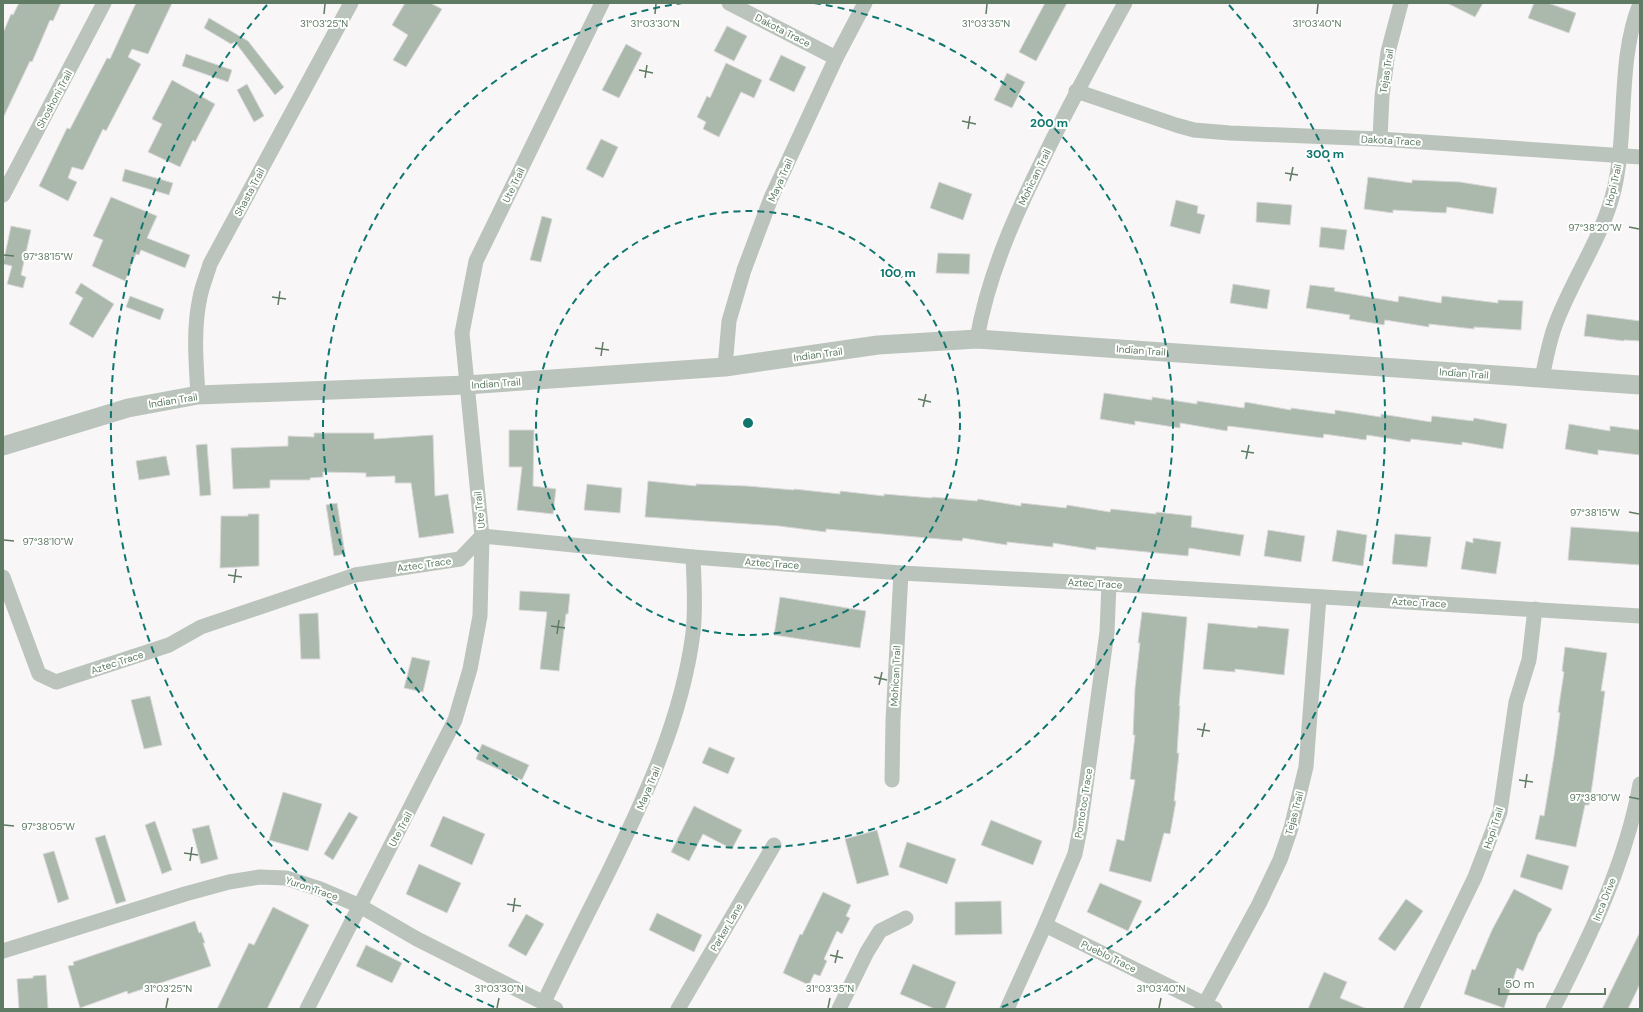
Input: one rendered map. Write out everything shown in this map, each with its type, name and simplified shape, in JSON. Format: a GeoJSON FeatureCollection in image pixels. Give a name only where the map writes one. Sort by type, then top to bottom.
{"type":"FeatureCollection","features":[{"type":"Feature","properties":{"kind":"street","name":"Shoshoni Trail"},"geometry":{"type":"LineString","coordinates":[[3,195],[104,3]]}},
{"type":"Feature","properties":{"kind":"street","name":"Shasta Trail"},"geometry":{"type":"LineString","coordinates":[[198,395],[195,353],[196,325],[200,297],[210,264],[351,3]]}},
{"type":"Feature","properties":{"kind":"street","name":"Ute Trail"},"geometry":{"type":"LineString","coordinates":[[308,1009],[456,720],[470,669],[480,616],[482,536],[462,332],[476,261],[602,3]]}},
{"type":"Feature","properties":{"kind":"street","name":"Dakota Trace"},"geometry":{"type":"LineString","coordinates":[[729,3],[836,58]]}},
{"type":"Feature","properties":{"kind":"street","name":"Maya Trail"},"geometry":{"type":"LineString","coordinates":[[725,367],[729,321],[744,270],[771,198],[836,58],[865,3]]}},
{"type":"Feature","properties":{"kind":"street","name":"Mohican Trail"},"geometry":{"type":"LineString","coordinates":[[977,339],[982,311],[1003,248],[1020,205],[1076,91],[1124,3]]}},
{"type":"Feature","properties":{"kind":"street","name":"Tejas Trail"},"geometry":{"type":"LineString","coordinates":[[1380,139],[1382,96],[1388,52],[1401,3]]}},
{"type":"Feature","properties":{"kind":"street","name":"Hopi Trail"},"geometry":{"type":"LineString","coordinates":[[1542,378],[1549,344],[1556,322],[1607,213],[1614,189],[1620,155],[1628,51],[1640,4]]}},
{"type":"Feature","properties":{"kind":"street","name":"Dakota Trace"},"geometry":{"type":"LineString","coordinates":[[1076,91],[1194,130],[1230,133],[1380,139],[1640,157]]}},
{"type":"Feature","properties":{"kind":"street","name":"Indian Trail"},"geometry":{"type":"LineString","coordinates":[[3,446],[128,408],[198,395],[466,385],[725,367],[878,345],[977,339],[1640,385]]}},
{"type":"Feature","properties":{"kind":"street","name":"Aztec Trace"},"geometry":{"type":"LineString","coordinates":[[3,577],[39,674],[56,682],[169,645],[201,627],[354,575],[460,559],[482,536],[693,557],[901,573],[1640,616]]}},
{"type":"Feature","properties":{"kind":"street","name":"Maya Trail"},"geometry":{"type":"LineString","coordinates":[[550,1006],[656,770],[674,715],[693,632],[693,557]]}},
{"type":"Feature","properties":{"kind":"street","name":"Mohican Trail"},"geometry":{"type":"LineString","coordinates":[[892,780],[893,720],[901,573]]}},
{"type":"Feature","properties":{"kind":"street","name":"Pontotoc Trace"},"geometry":{"type":"LineString","coordinates":[[1007,1009],[1075,854],[1080,829],[1107,632],[1109,584]]}},
{"type":"Feature","properties":{"kind":"street","name":"Tejas Trail"},"geometry":{"type":"LineString","coordinates":[[1207,1007],[1280,860],[1291,828],[1306,767],[1319,597]]}},
{"type":"Feature","properties":{"kind":"street","name":"Hopi Trail"},"geometry":{"type":"LineString","coordinates":[[1411,1009],[1475,877],[1500,812],[1516,702],[1529,660],[1535,609]]}},
{"type":"Feature","properties":{"kind":"street","name":"Inca Drive"},"geometry":{"type":"LineString","coordinates":[[1553,1009],[1588,940],[1624,850],[1640,784]]}},
{"type":"Feature","properties":{"kind":"street","name":"Parker Lane"},"geometry":{"type":"LineString","coordinates":[[678,1009],[774,845]]}},
{"type":"Feature","properties":{"kind":"street","name":"Yuron Trace"},"geometry":{"type":"LineString","coordinates":[[3,950],[229,882],[260,877],[286,878],[320,889],[360,906],[417,939],[550,1006]]}},
{"type":"Feature","properties":{"kind":"street"},"geometry":{"type":"LineString","coordinates":[[839,1009],[867,952],[880,931],[906,918]]}},
{"type":"Feature","properties":{"kind":"street","name":"Pueblo Trace"},"geometry":{"type":"LineString","coordinates":[[1045,925],[1207,1007]]}},
{"type":"Feature","properties":{"kind":"building"},"geometry":{"type":"Polygon","coordinates":[[[19,3],[61,3],[53,21],[50,20],[32,62],[30,61],[3,118],[3,33],[11,14],[13,15],[19,3]]]}},
{"type":"Feature","properties":{"kind":"building"},"geometry":{"type":"Polygon","coordinates":[[[136,3],[172,3],[148,54],[132,49],[128,57],[141,64],[106,131],[103,129],[83,170],[72,167],[68,178],[77,182],[68,201],[39,186],[67,128],[70,129],[107,58],[110,59],[136,3]]]}},
{"type":"Feature","properties":{"kind":"building"},"geometry":{"type":"Polygon","coordinates":[[[405,3],[430,3],[442,9],[406,67],[393,60],[408,35],[392,25],[405,3]]]}},
{"type":"Feature","properties":{"kind":"building"},"geometry":{"type":"Polygon","coordinates":[[[1045,3],[1067,3],[1036,61],[1019,52],[1045,3]]]}},
{"type":"Feature","properties":{"kind":"building"},"geometry":{"type":"Polygon","coordinates":[[[1447,3],[1483,3],[1475,17],[1447,3]]]}},
{"type":"Feature","properties":{"kind":"building"},"geometry":{"type":"Polygon","coordinates":[[[1534,3],[1548,3],[1576,13],[1569,33],[1528,18],[1534,3]]]}},
{"type":"Feature","properties":{"kind":"building"},"geometry":{"type":"Polygon","coordinates":[[[209,18],[248,41],[284,87],[275,95],[235,42],[231,44],[204,28],[209,18]]]}},
{"type":"Feature","properties":{"kind":"building"},"geometry":{"type":"Polygon","coordinates":[[[727,26],[747,36],[734,61],[714,51],[727,26]]]}},
{"type":"Feature","properties":{"kind":"building"},"geometry":{"type":"Polygon","coordinates":[[[626,44],[642,53],[619,98],[602,90],[626,44]]]}},
{"type":"Feature","properties":{"kind":"building"},"geometry":{"type":"Polygon","coordinates":[[[186,54],[232,70],[228,82],[182,66],[186,54]]]}},
{"type":"Feature","properties":{"kind":"building"},"geometry":{"type":"Polygon","coordinates":[[[781,55],[806,67],[794,92],[769,80],[781,55]]]}},
{"type":"Feature","properties":{"kind":"building"},"geometry":{"type":"Polygon","coordinates":[[[726,63],[762,80],[754,98],[741,92],[719,137],[703,129],[706,122],[697,117],[707,96],[710,98],[726,63]]]}},
{"type":"Feature","properties":{"kind":"building"},"geometry":{"type":"Polygon","coordinates":[[[1007,73],[1025,82],[1012,108],[994,100],[1007,73]]]}},
{"type":"Feature","properties":{"kind":"building"},"geometry":{"type":"Polygon","coordinates":[[[172,80],[215,104],[195,142],[193,140],[180,167],[148,152],[162,124],[152,119],[172,80]]]}},
{"type":"Feature","properties":{"kind":"building"},"geometry":{"type":"Polygon","coordinates":[[[247,84],[264,116],[254,122],[237,90],[247,84]]]}},
{"type":"Feature","properties":{"kind":"building"},"geometry":{"type":"Polygon","coordinates":[[[601,139],[618,147],[603,178],[586,169],[601,139]]]}},
{"type":"Feature","properties":{"kind":"building"},"geometry":{"type":"Polygon","coordinates":[[[125,169],[173,183],[169,195],[122,181],[125,169]]]}},
{"type":"Feature","properties":{"kind":"building"},"geometry":{"type":"Polygon","coordinates":[[[1368,177],[1412,183],[1412,180],[1460,182],[1497,188],[1493,214],[1447,207],[1446,213],[1393,210],[1393,213],[1364,209],[1368,177]]]}},
{"type":"Feature","properties":{"kind":"building"},"geometry":{"type":"Polygon","coordinates":[[[939,182],[972,194],[963,220],[930,208],[939,182]]]}},
{"type":"Feature","properties":{"kind":"building"},"geometry":{"type":"Polygon","coordinates":[[[111,197],[157,216],[147,238],[190,255],[185,268],[141,250],[139,255],[136,254],[125,281],[92,266],[103,240],[93,236],[111,197]]]}},
{"type":"Feature","properties":{"kind":"building"},"geometry":{"type":"Polygon","coordinates":[[[1176,200],[1198,206],[1197,213],[1205,215],[1200,234],[1170,226],[1176,200]]]}},
{"type":"Feature","properties":{"kind":"building"},"geometry":{"type":"Polygon","coordinates":[[[1257,202],[1292,205],[1290,225],[1256,222],[1257,202]]]}},
{"type":"Feature","properties":{"kind":"building"},"geometry":{"type":"Polygon","coordinates":[[[542,216],[552,219],[541,262],[530,260],[542,216]]]}},
{"type":"Feature","properties":{"kind":"building"},"geometry":{"type":"Polygon","coordinates":[[[11,226],[31,230],[21,275],[26,277],[23,288],[7,284],[12,266],[3,264],[11,226]]]}},
{"type":"Feature","properties":{"kind":"building"},"geometry":{"type":"Polygon","coordinates":[[[1321,227],[1347,230],[1344,250],[1319,247],[1321,227]]]}},
{"type":"Feature","properties":{"kind":"building"},"geometry":{"type":"Polygon","coordinates":[[[938,253],[970,254],[969,274],[936,273],[938,253]]]}},
{"type":"Feature","properties":{"kind":"building"},"geometry":{"type":"Polygon","coordinates":[[[81,283],[114,304],[93,338],[69,324],[83,298],[75,293],[81,283]]]}},
{"type":"Feature","properties":{"kind":"building"},"geometry":{"type":"Polygon","coordinates":[[[1233,284],[1270,290],[1267,309],[1230,303],[1233,284]]]}},
{"type":"Feature","properties":{"kind":"building"},"geometry":{"type":"Polygon","coordinates":[[[1310,285],[1335,288],[1334,291],[1398,302],[1399,296],[1441,303],[1442,296],[1498,303],[1498,300],[1523,301],[1521,330],[1474,327],[1474,329],[1429,324],[1429,327],[1385,320],[1384,325],[1349,319],[1350,315],[1306,308],[1310,285]]]}},
{"type":"Feature","properties":{"kind":"building"},"geometry":{"type":"Polygon","coordinates":[[[130,296],[164,309],[160,320],[126,307],[130,296]]]}},
{"type":"Feature","properties":{"kind":"building"},"geometry":{"type":"Polygon","coordinates":[[[1587,314],[1640,321],[1640,341],[1624,341],[1584,336],[1587,314]]]}},
{"type":"Feature","properties":{"kind":"building"},"geometry":{"type":"Polygon","coordinates":[[[1104,393],[1152,400],[1152,397],[1197,404],[1197,401],[1244,408],[1245,402],[1291,410],[1291,408],[1335,414],[1335,410],[1381,417],[1381,414],[1431,422],[1432,416],[1473,421],[1474,418],[1507,424],[1503,449],[1462,442],[1462,445],[1411,439],[1410,442],[1367,435],[1366,440],[1324,434],[1323,438],[1228,426],[1227,431],[1180,423],[1180,428],[1135,421],[1135,425],[1100,419],[1104,393]]]}},
{"type":"Feature","properties":{"kind":"building"},"geometry":{"type":"Polygon","coordinates":[[[1569,424],[1610,431],[1610,426],[1640,430],[1640,455],[1598,450],[1598,455],[1565,449],[1569,424]]]}},
{"type":"Feature","properties":{"kind":"building"},"geometry":{"type":"Polygon","coordinates":[[[509,430],[534,430],[533,486],[556,489],[553,514],[517,510],[522,467],[509,467],[509,430]]]}},
{"type":"Feature","properties":{"kind":"building"},"geometry":{"type":"Polygon","coordinates":[[[314,433],[374,433],[374,439],[433,435],[435,496],[448,494],[454,533],[419,538],[411,483],[395,483],[395,476],[366,477],[366,473],[323,472],[323,477],[310,478],[310,480],[270,480],[270,488],[233,489],[231,448],[288,446],[288,436],[314,437],[314,433]]]}},
{"type":"Feature","properties":{"kind":"building"},"geometry":{"type":"Polygon","coordinates":[[[207,444],[211,495],[200,496],[196,445],[207,444]]]}},
{"type":"Feature","properties":{"kind":"building"},"geometry":{"type":"Polygon","coordinates":[[[166,456],[170,475],[139,480],[136,461],[166,456]]]}},
{"type":"Feature","properties":{"kind":"building"},"geometry":{"type":"Polygon","coordinates":[[[648,481],[696,486],[696,484],[794,489],[840,494],[840,491],[884,496],[884,494],[977,501],[978,499],[1021,506],[1021,503],[1066,508],[1067,505],[1110,512],[1111,509],[1156,514],[1156,512],[1192,516],[1191,527],[1244,535],[1240,556],[1189,548],[1188,556],[1096,547],[1096,550],[1053,543],[1053,547],[1007,542],[1007,545],[963,538],[962,541],[826,529],[826,532],[779,526],[645,517],[648,481]]]}},
{"type":"Feature","properties":{"kind":"building"},"geometry":{"type":"Polygon","coordinates":[[[587,484],[622,488],[620,513],[584,510],[587,484]]]}},
{"type":"Feature","properties":{"kind":"building"},"geometry":{"type":"Polygon","coordinates":[[[337,503],[345,554],[334,556],[326,505],[337,503]]]}},
{"type":"Feature","properties":{"kind":"building"},"geometry":{"type":"Polygon","coordinates":[[[248,514],[259,514],[259,566],[220,568],[221,516],[248,516],[248,514]]]}},
{"type":"Feature","properties":{"kind":"building"},"geometry":{"type":"Polygon","coordinates":[[[1571,527],[1640,532],[1640,565],[1568,560],[1571,527]]]}},
{"type":"Feature","properties":{"kind":"building"},"geometry":{"type":"Polygon","coordinates":[[[1268,530],[1305,536],[1301,562],[1264,556],[1268,530]]]}},
{"type":"Feature","properties":{"kind":"building"},"geometry":{"type":"Polygon","coordinates":[[[1337,530],[1367,535],[1363,566],[1332,561],[1337,530]]]}},
{"type":"Feature","properties":{"kind":"building"},"geometry":{"type":"Polygon","coordinates":[[[1395,534],[1431,537],[1427,567],[1392,564],[1395,534]]]}},
{"type":"Feature","properties":{"kind":"building"},"geometry":{"type":"Polygon","coordinates":[[[1473,538],[1501,542],[1496,574],[1461,569],[1466,541],[1473,543],[1473,538]]]}},
{"type":"Feature","properties":{"kind":"building"},"geometry":{"type":"Polygon","coordinates":[[[520,591],[570,594],[559,671],[540,669],[547,612],[519,610],[520,591]]]}},
{"type":"Feature","properties":{"kind":"building"},"geometry":{"type":"Polygon","coordinates":[[[780,597],[866,611],[860,648],[774,635],[780,597]]]}},
{"type":"Feature","properties":{"kind":"building"},"geometry":{"type":"Polygon","coordinates":[[[1142,612],[1187,617],[1179,706],[1177,753],[1179,753],[1174,801],[1176,801],[1170,834],[1164,833],[1151,882],[1109,871],[1117,839],[1124,841],[1135,780],[1130,779],[1135,735],[1133,735],[1135,688],[1142,612]]]}},
{"type":"Feature","properties":{"kind":"building"},"geometry":{"type":"Polygon","coordinates":[[[318,613],[320,659],[301,659],[299,614],[318,613]]]}},
{"type":"Feature","properties":{"kind":"building"},"geometry":{"type":"Polygon","coordinates":[[[1208,623],[1257,628],[1258,626],[1289,629],[1284,675],[1235,669],[1235,672],[1203,669],[1208,623]]]}},
{"type":"Feature","properties":{"kind":"building"},"geometry":{"type":"Polygon","coordinates":[[[1565,647],[1607,653],[1601,691],[1605,691],[1593,780],[1589,805],[1585,805],[1576,847],[1535,839],[1540,815],[1544,816],[1554,756],[1560,713],[1558,712],[1564,672],[1562,671],[1565,647]]]}},
{"type":"Feature","properties":{"kind":"building"},"geometry":{"type":"Polygon","coordinates":[[[412,657],[430,661],[423,692],[404,688],[412,657]]]}},
{"type":"Feature","properties":{"kind":"building"},"geometry":{"type":"Polygon","coordinates":[[[150,696],[162,745],[144,749],[131,700],[150,696]]]}},
{"type":"Feature","properties":{"kind":"building"},"geometry":{"type":"Polygon","coordinates":[[[482,744],[529,765],[522,780],[476,759],[482,744]]]}},
{"type":"Feature","properties":{"kind":"building"},"geometry":{"type":"Polygon","coordinates":[[[709,747],[735,758],[728,774],[702,763],[709,747]]]}},
{"type":"Feature","properties":{"kind":"building"},"geometry":{"type":"Polygon","coordinates":[[[283,792],[322,804],[308,851],[269,840],[283,792]]]}},
{"type":"Feature","properties":{"kind":"building"},"geometry":{"type":"Polygon","coordinates":[[[694,806],[742,830],[732,849],[703,834],[689,861],[671,852],[694,806]]]}},
{"type":"Feature","properties":{"kind":"building"},"geometry":{"type":"Polygon","coordinates":[[[349,812],[358,817],[333,860],[324,854],[349,812]]]}},
{"type":"Feature","properties":{"kind":"building"},"geometry":{"type":"Polygon","coordinates":[[[443,816],[485,834],[472,865],[430,846],[443,816]]]}},
{"type":"Feature","properties":{"kind":"building"},"geometry":{"type":"Polygon","coordinates":[[[991,820],[1042,841],[1033,865],[981,845],[991,820]]]}},
{"type":"Feature","properties":{"kind":"building"},"geometry":{"type":"Polygon","coordinates":[[[155,821],[172,870],[162,874],[145,825],[155,821]]]}},
{"type":"Feature","properties":{"kind":"building"},"geometry":{"type":"Polygon","coordinates":[[[209,825],[218,859],[201,864],[192,829],[209,825]]]}},
{"type":"Feature","properties":{"kind":"building"},"geometry":{"type":"Polygon","coordinates":[[[877,830],[889,875],[857,884],[845,839],[877,830]]]}},
{"type":"Feature","properties":{"kind":"building"},"geometry":{"type":"Polygon","coordinates":[[[105,835],[126,901],[116,904],[95,838],[105,835]]]}},
{"type":"Feature","properties":{"kind":"building"},"geometry":{"type":"Polygon","coordinates":[[[907,842],[956,859],[947,884],[899,867],[907,842]]]}},
{"type":"Feature","properties":{"kind":"building"},"geometry":{"type":"Polygon","coordinates":[[[54,851],[69,899],[58,903],[43,854],[54,851]]]}},
{"type":"Feature","properties":{"kind":"building"},"geometry":{"type":"Polygon","coordinates":[[[1527,854],[1569,866],[1562,890],[1520,877],[1527,854]]]}},
{"type":"Feature","properties":{"kind":"building"},"geometry":{"type":"Polygon","coordinates":[[[419,864],[461,883],[447,913],[406,894],[419,864]]]}},
{"type":"Feature","properties":{"kind":"building"},"geometry":{"type":"Polygon","coordinates":[[[1100,883],[1142,901],[1128,931],[1087,912],[1100,883]]]}},
{"type":"Feature","properties":{"kind":"building"},"geometry":{"type":"Polygon","coordinates":[[[1514,889],[1552,909],[1539,932],[1523,971],[1517,968],[1504,1008],[1464,994],[1472,969],[1475,970],[1492,930],[1514,889]]]}},
{"type":"Feature","properties":{"kind":"building"},"geometry":{"type":"Polygon","coordinates":[[[823,892],[851,905],[846,916],[850,918],[842,934],[837,931],[824,959],[827,961],[820,976],[814,974],[809,985],[783,973],[800,934],[802,935],[823,892]]]}},
{"type":"Feature","properties":{"kind":"building"},"geometry":{"type":"Polygon","coordinates":[[[1406,899],[1423,911],[1395,951],[1378,939],[1406,899]]]}},
{"type":"Feature","properties":{"kind":"building"},"geometry":{"type":"Polygon","coordinates":[[[1001,901],[1002,934],[955,935],[955,902],[1001,901]]]}},
{"type":"Feature","properties":{"kind":"building"},"geometry":{"type":"Polygon","coordinates":[[[273,907],[309,925],[267,1009],[217,1009],[249,943],[254,945],[273,907]]]}},
{"type":"Feature","properties":{"kind":"building"},"geometry":{"type":"Polygon","coordinates":[[[657,913],[702,935],[694,952],[649,930],[657,913]]]}},
{"type":"Feature","properties":{"kind":"building"},"geometry":{"type":"Polygon","coordinates":[[[526,914],[544,924],[526,956],[508,946],[526,914]]]}},
{"type":"Feature","properties":{"kind":"building"},"geometry":{"type":"Polygon","coordinates":[[[195,921],[199,933],[201,932],[205,943],[203,943],[211,966],[128,994],[127,991],[80,1008],[68,966],[74,965],[73,962],[195,921]]]}},
{"type":"Feature","properties":{"kind":"building"},"geometry":{"type":"Polygon","coordinates":[[[1640,932],[1640,984],[1628,1009],[1602,1009],[1640,932]]]}},
{"type":"Feature","properties":{"kind":"building"},"geometry":{"type":"Polygon","coordinates":[[[366,945],[402,963],[392,983],[356,966],[366,945]]]}},
{"type":"Feature","properties":{"kind":"building"},"geometry":{"type":"Polygon","coordinates":[[[913,964],[956,982],[945,1009],[935,1009],[900,994],[913,964]]]}},
{"type":"Feature","properties":{"kind":"building"},"geometry":{"type":"Polygon","coordinates":[[[1324,972],[1347,982],[1340,998],[1367,1009],[1308,1009],[1324,972]]]}},
{"type":"Feature","properties":{"kind":"building"},"geometry":{"type":"Polygon","coordinates":[[[46,975],[48,1009],[19,1009],[17,979],[46,975]]]}}]}
